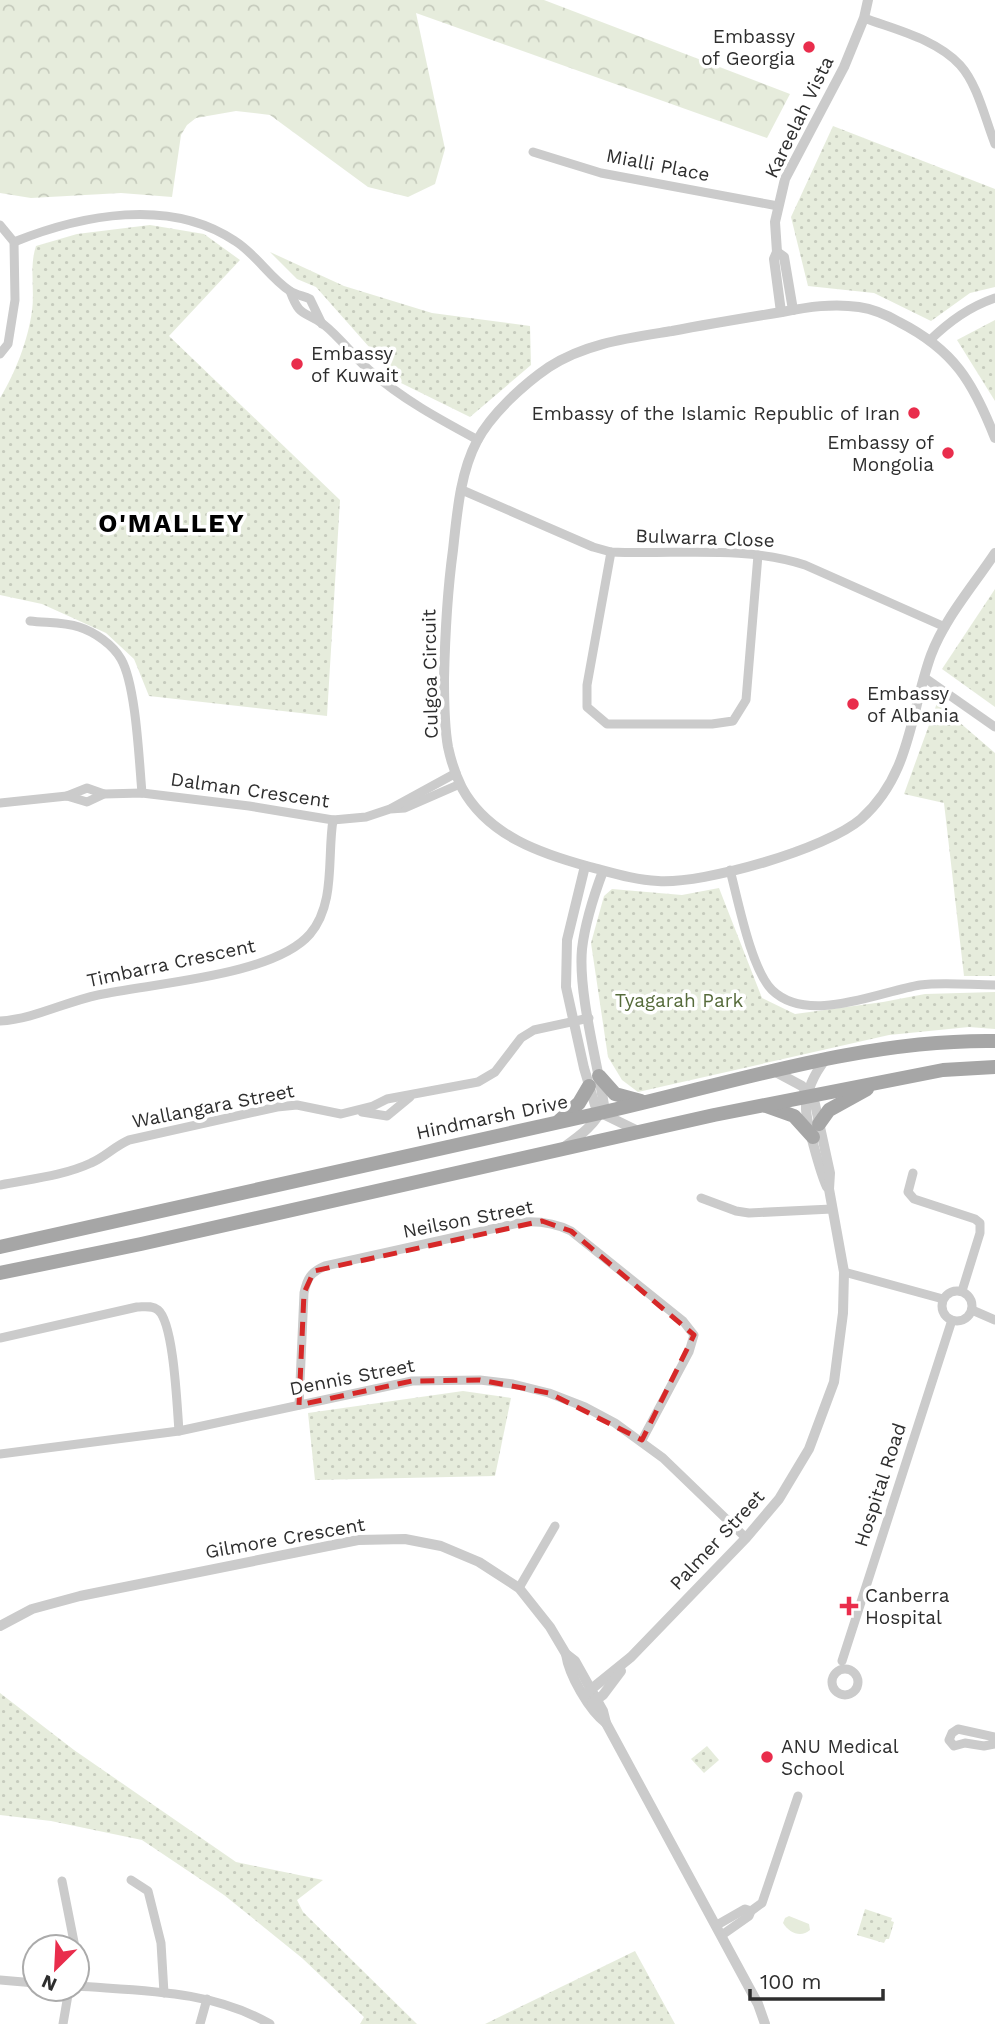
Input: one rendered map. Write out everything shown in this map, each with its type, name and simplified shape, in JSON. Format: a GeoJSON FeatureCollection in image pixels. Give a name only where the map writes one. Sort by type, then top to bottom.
{"type":"FeatureCollection","features":[{"type":"Feature","properties":{"kind":"main road","name":"Hindmarsh Drive"},"geometry":{"type":"LineString","coordinates":[[0,1247],[601,1113],[825,1060],[900,1046],[962,1040],[995,1041]]}},
{"type":"Feature","properties":{"kind":"main road"},"geometry":{"type":"LineString","coordinates":[[0,1273],[141,1244],[564,1147],[881,1081],[943,1070],[995,1068]]}},
{"type":"Feature","properties":{"kind":"main road"},"geometry":{"type":"LineString","coordinates":[[558,1122],[579,1103],[594,1081],[615,1094],[646,1102]]}},
{"type":"Feature","properties":{"kind":"main road"},"geometry":{"type":"LineString","coordinates":[[765,1106],[794,1116],[816,1131],[828,1111],[881,1081]]}},
{"type":"Feature","properties":{"kind":"street","name":"Kareelah Vista"},"geometry":{"type":"LineString","coordinates":[[781,312],[774,260],[777,252],[775,222],[785,179],[844,67],[868,0]]}},
{"type":"Feature","properties":{"kind":"street"},"geometry":{"type":"LineString","coordinates":[[863,19],[928,42],[944,51],[961,67],[974,88],[995,144]]}},
{"type":"Feature","properties":{"kind":"street","name":"Mialli Place"},"geometry":{"type":"LineString","coordinates":[[533,152],[601,173],[778,206]]}},
{"type":"Feature","properties":{"kind":"street"},"geometry":{"type":"LineString","coordinates":[[14,242],[39,232],[75,223],[110,217],[165,215],[213,229],[237,242],[290,291],[310,299],[322,324]]}},
{"type":"Feature","properties":{"kind":"street"},"geometry":{"type":"LineString","coordinates":[[0,225],[14,242],[13,316],[8,344],[0,354]]}},
{"type":"Feature","properties":{"kind":"street","name":"Kareelah Vista"},"geometry":{"type":"LineString","coordinates":[[777,252],[784,257],[793,310]]}},
{"type":"Feature","properties":{"kind":"street"},"geometry":{"type":"LineString","coordinates":[[290,291],[296,307],[305,316],[322,324],[369,370],[419,408],[478,440]]}},
{"type":"Feature","properties":{"kind":"street"},"geometry":{"type":"LineString","coordinates":[[930,340],[953,318],[995,298]]}},
{"type":"Feature","properties":{"kind":"street","name":"Culgoa Circuit"},"geometry":{"type":"LineString","coordinates":[[995,438],[973,387],[950,356],[930,340],[889,316],[861,307],[819,305],[601,343],[545,370],[516,394],[478,440],[462,490],[445,610],[444,700],[447,744],[463,791],[504,833],[539,852],[626,877],[659,881],[694,880],[799,851],[831,839],[859,821],[883,797],[893,780],[905,751],[931,655],[945,627],[995,553]]}},
{"type":"Feature","properties":{"kind":"street","name":"Bulwarra Close"},"geometry":{"type":"LineString","coordinates":[[462,490],[593,547],[611,552],[781,557],[945,627]]}},
{"type":"Feature","properties":{"kind":"street"},"geometry":{"type":"LineString","coordinates":[[611,552],[587,685],[587,707],[607,724],[712,724],[733,721],[747,699],[758,555]]}},
{"type":"Feature","properties":{"kind":"street"},"geometry":{"type":"LineString","coordinates":[[30,621],[77,626],[109,645],[121,659],[128,675],[133,704],[142,793]]}},
{"type":"Feature","properties":{"kind":"street"},"geometry":{"type":"LineString","coordinates":[[925,678],[995,727]]}},
{"type":"Feature","properties":{"kind":"street"},"geometry":{"type":"LineString","coordinates":[[977,716],[995,735]]}},
{"type":"Feature","properties":{"kind":"street","name":"Dalman Crescent"},"geometry":{"type":"LineString","coordinates":[[0,803],[67,796],[87,788],[104,794],[142,793],[249,806],[333,820],[366,817],[390,809],[401,800],[458,778]]}},
{"type":"Feature","properties":{"kind":"street","name":"Timbarra Crescent"},"geometry":{"type":"LineString","coordinates":[[0,1021],[24,1017],[102,994],[228,971],[286,954],[311,933],[325,905],[333,820]]}},
{"type":"Feature","properties":{"kind":"street"},"geometry":{"type":"LineString","coordinates":[[584,866],[567,940],[566,986],[574,1021],[594,1081]]}},
{"type":"Feature","properties":{"kind":"street"},"geometry":{"type":"LineString","coordinates":[[730,870],[762,976],[772,990],[798,1005],[828,1005],[922,985],[995,985]]}},
{"type":"Feature","properties":{"kind":"street"},"geometry":{"type":"LineString","coordinates":[[603,871],[595,890],[582,950],[595,1105],[601,1113],[640,1132]]}},
{"type":"Feature","properties":{"kind":"street","name":"Wallangara Street"},"geometry":{"type":"LineString","coordinates":[[0,1185],[73,1170],[94,1162],[129,1140],[277,1107],[297,1105],[341,1114],[373,1107],[387,1099],[478,1083],[495,1072],[521,1038],[534,1030],[589,1018]]}},
{"type":"Feature","properties":{"kind":"street"},"geometry":{"type":"LineString","coordinates":[[809,1097],[810,1083],[825,1060]]}},
{"type":"Feature","properties":{"kind":"street"},"geometry":{"type":"LineString","coordinates":[[774,1071],[802,1086],[809,1097]]}},
{"type":"Feature","properties":{"kind":"street","name":"Wallangara Street"},"geometry":{"type":"LineString","coordinates":[[357,1111],[387,1116],[412,1096]]}},
{"type":"Feature","properties":{"kind":"street","name":"Palmer Street"},"geometry":{"type":"LineString","coordinates":[[590,1697],[603,1695],[631,1657],[746,1538],[779,1499],[803,1459],[830,1394],[841,1333],[844,1272],[828,1189],[830,1173],[816,1131],[814,1104],[809,1097]]}},
{"type":"Feature","properties":{"kind":"street"},"geometry":{"type":"LineString","coordinates":[[564,1147],[588,1130],[601,1113]]}},
{"type":"Feature","properties":{"kind":"street"},"geometry":{"type":"LineString","coordinates":[[914,1173],[908,1192],[914,1199],[980,1223],[981,1233],[962,1291]]}},
{"type":"Feature","properties":{"kind":"street"},"geometry":{"type":"LineString","coordinates":[[701,1198],[749,1213],[832,1209]]}},
{"type":"Feature","properties":{"kind":"street","name":"Neilson Street"},"geometry":{"type":"LineString","coordinates":[[299,1405],[304,1293],[307,1280],[314,1271],[325,1266],[523,1222],[542,1221],[559,1224],[572,1231],[682,1321],[694,1335],[689,1352],[642,1440]]}},
{"type":"Feature","properties":{"kind":"street"},"geometry":{"type":"LineString","coordinates":[[844,1272],[943,1299]]}},
{"type":"Feature","properties":{"kind":"street"},"geometry":{"type":"LineString","coordinates":[[943,1299],[953,1291],[962,1291],[970,1297],[972,1310]]}},
{"type":"Feature","properties":{"kind":"street"},"geometry":{"type":"LineString","coordinates":[[943,1299],[944,1314],[952,1320],[962,1320],[972,1310]]}},
{"type":"Feature","properties":{"kind":"street"},"geometry":{"type":"LineString","coordinates":[[0,1338],[137,1307],[150,1306],[158,1310],[165,1320],[170,1336],[179,1431]]}},
{"type":"Feature","properties":{"kind":"street"},"geometry":{"type":"LineString","coordinates":[[972,1310],[995,1320]]}},
{"type":"Feature","properties":{"kind":"street","name":"Hospital Road"},"geometry":{"type":"LineString","coordinates":[[838,1671],[952,1320]]}},
{"type":"Feature","properties":{"kind":"street","name":"Dennis Street"},"geometry":{"type":"LineString","coordinates":[[0,1454],[179,1431],[412,1381],[480,1380],[513,1384],[549,1393],[585,1407],[615,1423],[642,1440],[746,1538]]}},
{"type":"Feature","properties":{"kind":"street"},"geometry":{"type":"LineString","coordinates":[[519,1588],[555,1526]]}},
{"type":"Feature","properties":{"kind":"street","name":"Gilmore Crescent"},"geometry":{"type":"LineString","coordinates":[[0,1618],[13,1617],[80,1596],[358,1540],[405,1539],[441,1546],[479,1562],[519,1588],[550,1627],[566,1654],[567,1666],[603,1711],[606,1723],[758,2004],[765,2024]]}},
{"type":"Feature","properties":{"kind":"street","name":"Gilmore Crescent"},"geometry":{"type":"LineString","coordinates":[[0,1626],[13,1617]]}},
{"type":"Feature","properties":{"kind":"street"},"geometry":{"type":"LineString","coordinates":[[842,1661],[857,1675],[858,1684],[854,1691],[846,1695],[833,1686],[833,1678],[838,1671],[850,1670]]}},
{"type":"Feature","properties":{"kind":"street"},"geometry":{"type":"LineString","coordinates":[[995,1737],[958,1729],[952,1733],[949,1740],[954,1746],[965,1743],[984,1746],[995,1744]]}},
{"type":"Feature","properties":{"kind":"street"},"geometry":{"type":"LineString","coordinates":[[719,1930],[749,1916],[751,1911],[761,1904],[798,1796]]}},
{"type":"Feature","properties":{"kind":"street"},"geometry":{"type":"LineString","coordinates":[[131,1880],[149,1891],[161,1942],[164,1993]]}},
{"type":"Feature","properties":{"kind":"street"},"geometry":{"type":"LineString","coordinates":[[62,1881],[72,1933]]}},
{"type":"Feature","properties":{"kind":"street"},"geometry":{"type":"LineString","coordinates":[[0,1980],[21,1982]]}},
{"type":"Feature","properties":{"kind":"street"},"geometry":{"type":"LineString","coordinates":[[91,1987],[207,1999],[229,2005],[270,2024]]}},
{"type":"Feature","properties":{"kind":"street"},"geometry":{"type":"LineString","coordinates":[[200,2024],[207,1999]]}},
{"type":"Feature","properties":{"kind":"street"},"geometry":{"type":"LineString","coordinates":[[63,2024],[67,2003]]}},
{"type":"Feature","properties":{"kind":"highlighted area"},"geometry":{"type":"Polygon","coordinates":[[[542,1221],[571,1231],[694,1335],[642,1440],[549,1393],[480,1380],[412,1381],[299,1405],[304,1293],[314,1271],[542,1221]]]}},
{"type":"Feature","properties":{"kind":"green space"},"geometry":{"type":"Polygon","coordinates":[[[0,0],[544,0],[790,94],[767,138],[416,13],[445,149],[435,184],[408,197],[368,187],[270,115],[236,111],[196,118],[187,125],[181,135],[172,197],[121,193],[31,198],[0,193],[0,0]]]}},
{"type":"Feature","properties":{"kind":"green space"},"geometry":{"type":"Polygon","coordinates":[[[833,126],[995,189],[995,287],[970,293],[931,321],[874,293],[808,286],[791,217],[833,126]]]}},
{"type":"Feature","properties":{"kind":"green space"},"geometry":{"type":"Polygon","coordinates":[[[150,225],[204,234],[240,260],[169,336],[340,500],[327,716],[149,696],[134,659],[106,633],[42,604],[0,595],[0,398],[16,368],[27,333],[32,311],[36,246],[77,234],[150,225]]]}},
{"type":"Feature","properties":{"kind":"green space"},"geometry":{"type":"Polygon","coordinates":[[[270,252],[344,286],[432,313],[530,326],[531,365],[470,417],[401,383],[316,287],[297,279],[270,252]]]}},
{"type":"Feature","properties":{"kind":"green space"},"geometry":{"type":"Polygon","coordinates":[[[995,320],[995,401],[957,340],[995,320]]]}},
{"type":"Feature","properties":{"kind":"green space"},"geometry":{"type":"Polygon","coordinates":[[[995,589],[995,707],[942,669],[995,589]]]}},
{"type":"Feature","properties":{"kind":"green space"},"geometry":{"type":"Polygon","coordinates":[[[937,703],[995,753],[995,976],[964,976],[944,803],[904,794],[937,703]]]}},
{"type":"Feature","properties":{"kind":"green space","name":"Tyagarah Park"},"geometry":{"type":"Polygon","coordinates":[[[719,888],[762,998],[795,1014],[925,994],[995,992],[995,1029],[969,1027],[889,1035],[638,1092],[622,1080],[608,1057],[591,943],[604,896],[612,889],[682,895],[719,888]]]}},
{"type":"Feature","properties":{"kind":"green space"},"geometry":{"type":"Polygon","coordinates":[[[463,1391],[511,1398],[495,1476],[315,1480],[308,1413],[463,1391]]]}},
{"type":"Feature","properties":{"kind":"green space"},"geometry":{"type":"Polygon","coordinates":[[[0,1693],[74,1750],[236,1862],[323,1880],[297,1900],[303,1912],[417,2024],[360,2024],[364,2017],[302,1958],[224,1895],[142,1840],[51,1821],[0,1815],[0,1693]]]}},
{"type":"Feature","properties":{"kind":"green space"},"geometry":{"type":"Polygon","coordinates":[[[707,1746],[719,1760],[704,1773],[691,1759],[707,1746]]]}},
{"type":"Feature","properties":{"kind":"green space"},"geometry":{"type":"Polygon","coordinates":[[[865,1909],[892,1918],[891,1921],[894,1922],[889,1939],[884,1943],[857,1935],[865,1909]]]}},
{"type":"Feature","properties":{"kind":"green space"},"geometry":{"type":"Polygon","coordinates":[[[789,1916],[809,1924],[810,1930],[803,1934],[792,1932],[783,1923],[789,1916]]]}},
{"type":"Feature","properties":{"kind":"green space"},"geometry":{"type":"Polygon","coordinates":[[[635,1951],[675,2024],[485,2024],[635,1951]]]}},
{"type":"Feature","properties":{"kind":"place","name":"Embassy of Georgia"},"geometry":{"type":"Point","coordinates":[809,47]}},
{"type":"Feature","properties":{"kind":"place","name":"Embassy of Kuwait"},"geometry":{"type":"Point","coordinates":[297,364]}},
{"type":"Feature","properties":{"kind":"place","name":"Embassy of the Islamic Republic of Iran"},"geometry":{"type":"Point","coordinates":[914,413]}},
{"type":"Feature","properties":{"kind":"place","name":"Embassy of Mongolia"},"geometry":{"type":"Point","coordinates":[948,453]}},
{"type":"Feature","properties":{"kind":"place","name":"Embassy of Albania"},"geometry":{"type":"Point","coordinates":[853,704]}},
{"type":"Feature","properties":{"kind":"place","name":"Canberra Hospital"},"geometry":{"type":"Point","coordinates":[849,1606]}},
{"type":"Feature","properties":{"kind":"place","name":"ANU Medical School"},"geometry":{"type":"Point","coordinates":[767,1757]}},
{"type":"Feature","properties":{"kind":"district","name":"O'MALLEY"},"geometry":{"type":"Point","coordinates":[172,523]}}]}
